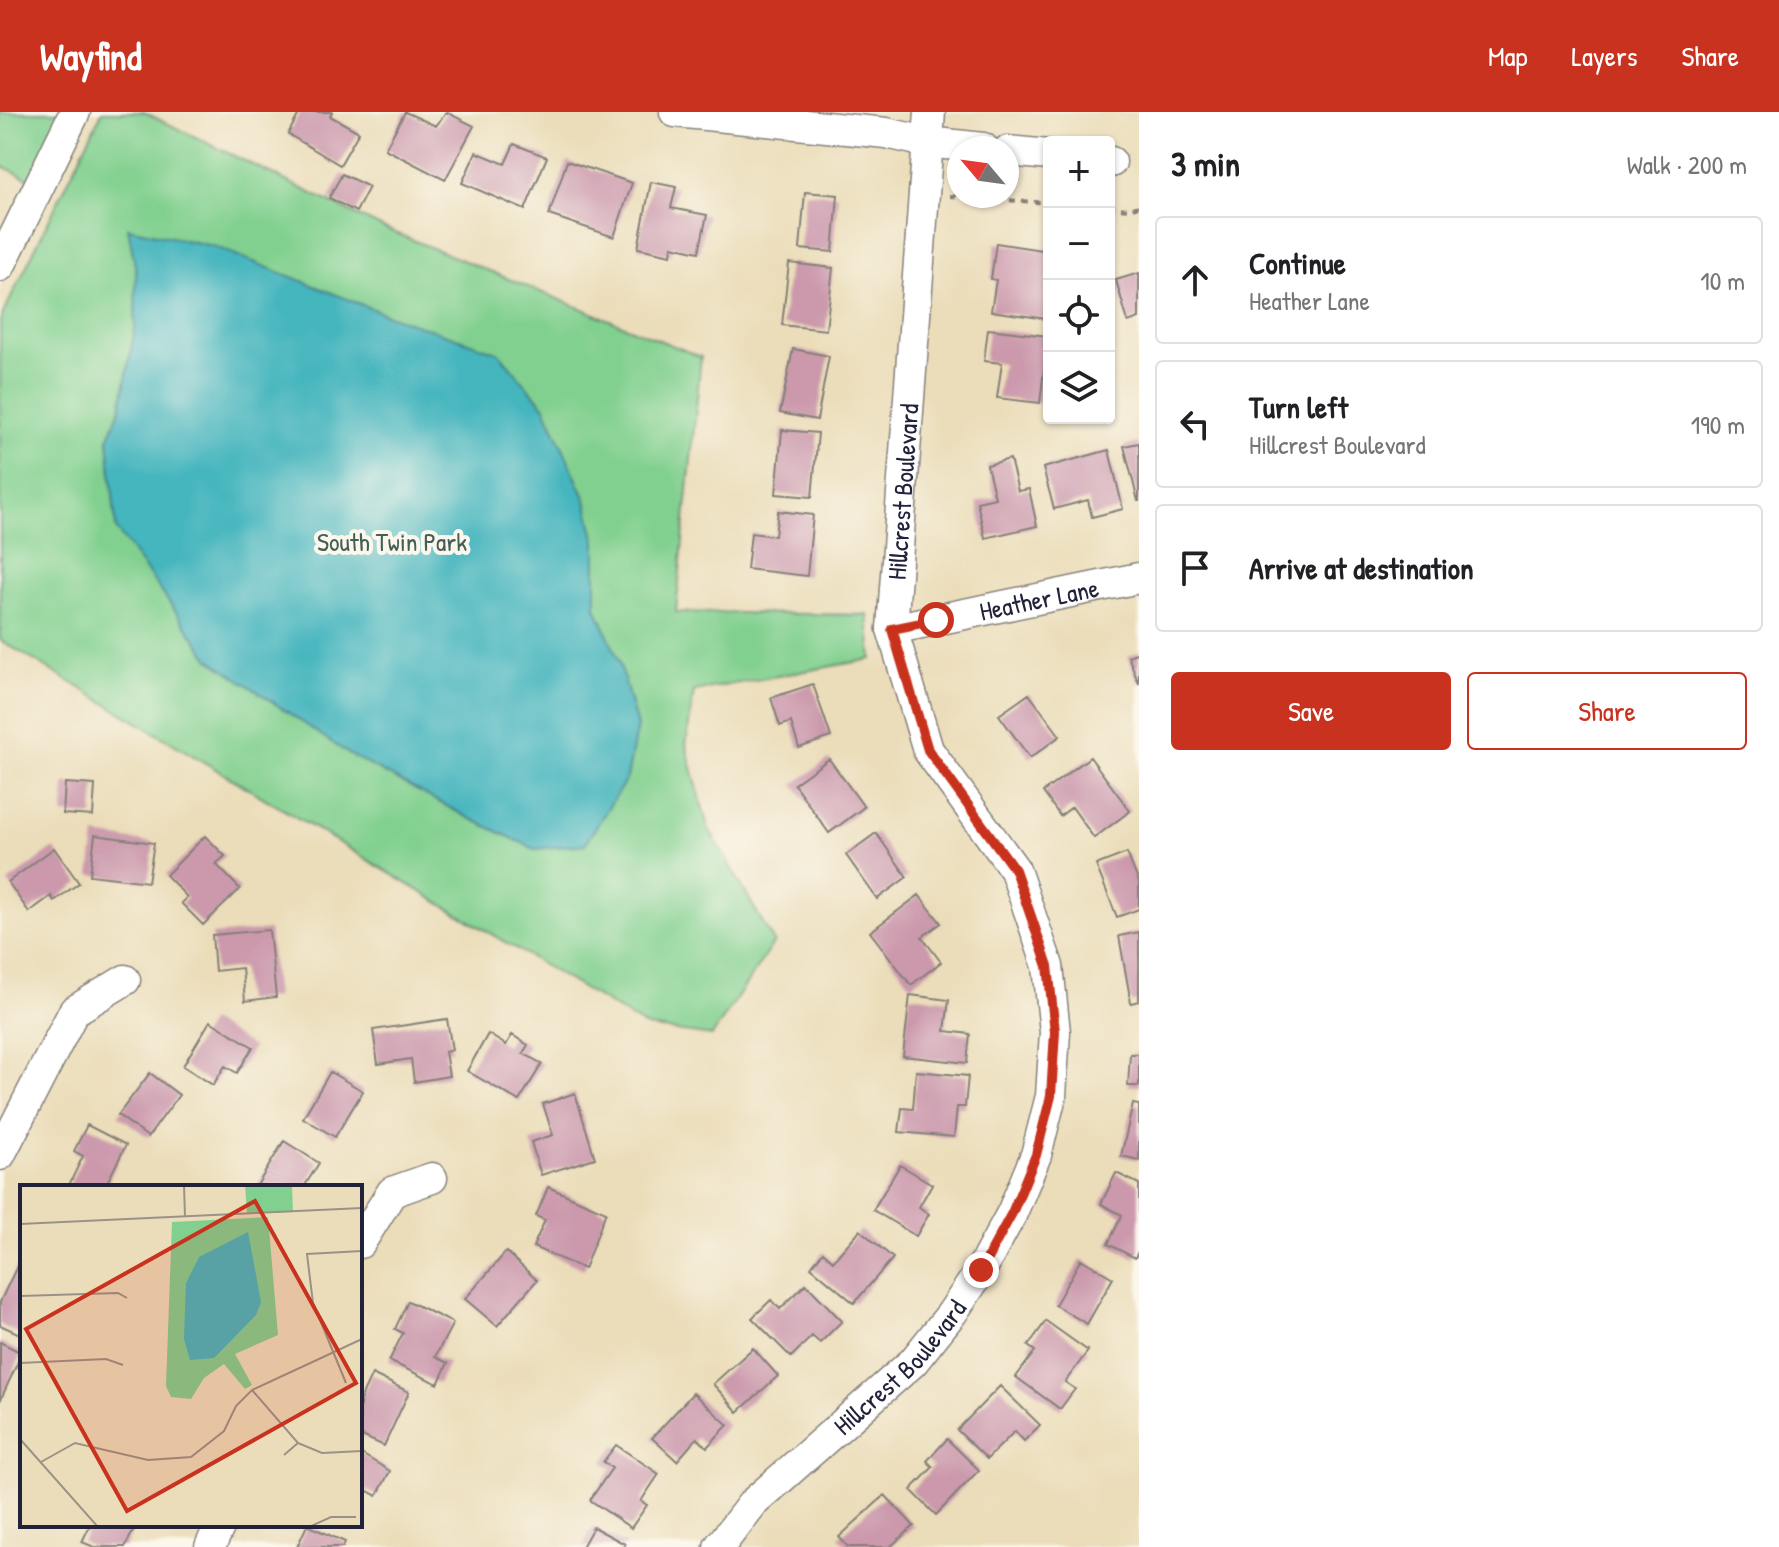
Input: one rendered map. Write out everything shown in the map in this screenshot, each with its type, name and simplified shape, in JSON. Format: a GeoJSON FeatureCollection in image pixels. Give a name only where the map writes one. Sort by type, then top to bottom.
{"type":"FeatureCollection","features":[{"type":"Feature","properties":{"kind":"street"},"geometry":{"type":"LineString","coordinates":[[0,266],[75,112]]}},
{"type":"Feature","properties":{"kind":"street"},"geometry":{"type":"LineString","coordinates":[[675,112],[886,133],[947,144]]}},
{"type":"Feature","properties":{"kind":"street","name":"Hillcrest Boulevard"},"geometry":{"type":"LineString","coordinates":[[719,1547],[753,1503],[913,1362],[952,1313],[981,1270],[1012,1213],[1036,1155],[1051,1096],[1055,1032],[1048,966],[1025,898],[1015,870],[928,750],[892,629],[930,112]]}},
{"type":"Feature","properties":{"kind":"street"},"geometry":{"type":"LineString","coordinates":[[1019,152],[1043,154]]}},
{"type":"Feature","properties":{"kind":"street","name":"Heather Lane"},"geometry":{"type":"LineString","coordinates":[[892,629],[1139,578]]}},
{"type":"Feature","properties":{"kind":"street"},"geometry":{"type":"LineString","coordinates":[[0,1155],[74,1011],[125,980]]}},
{"type":"Feature","properties":{"kind":"street"},"geometry":{"type":"LineString","coordinates":[[362,1240],[392,1192],[432,1178]]}},
{"type":"Feature","properties":{"kind":"street"},"geometry":{"type":"LineString","coordinates":[[210,1547],[219,1527]]}},
{"type":"Feature","properties":{"kind":"path"},"geometry":{"type":"LineString","coordinates":[[923,195],[1043,203]]}},
{"type":"Feature","properties":{"kind":"path"},"geometry":{"type":"LineString","coordinates":[[1115,208],[1139,206]]}},
{"type":"Feature","properties":{"kind":"green space"},"geometry":{"type":"Polygon","coordinates":[[[0,112],[75,112],[40,184],[0,165],[0,112]]]}},
{"type":"Feature","properties":{"kind":"green space","name":"South Twin Park"},"geometry":{"type":"Polygon","coordinates":[[[102,112],[144,112],[383,228],[701,357],[676,612],[868,615],[872,659],[694,691],[686,745],[708,828],[774,942],[712,1036],[647,1027],[0,640],[0,320],[102,112]]]}},
{"type":"Feature","properties":{"kind":"water"},"geometry":{"type":"Polygon","coordinates":[[[128,228],[213,246],[388,315],[498,352],[545,407],[586,500],[596,542],[596,607],[619,661],[637,726],[627,778],[585,844],[535,849],[469,818],[350,755],[210,659],[116,529],[108,439],[121,407],[135,328],[136,271],[128,228]]]}},
{"type":"Feature","properties":{"kind":"building"},"geometry":{"type":"Polygon","coordinates":[[[300,112],[332,112],[330,116],[359,132],[340,165],[288,134],[300,112]]]}},
{"type":"Feature","properties":{"kind":"building"},"geometry":{"type":"Polygon","coordinates":[[[405,112],[436,126],[446,112],[474,126],[445,180],[385,149],[405,112]]]}},
{"type":"Feature","properties":{"kind":"building"},"geometry":{"type":"Polygon","coordinates":[[[514,144],[547,157],[525,210],[462,183],[476,152],[505,164],[514,144]]]}},
{"type":"Feature","properties":{"kind":"building"},"geometry":{"type":"Polygon","coordinates":[[[567,161],[632,183],[614,237],[549,215],[567,161]]]}},
{"type":"Feature","properties":{"kind":"building"},"geometry":{"type":"Polygon","coordinates":[[[342,174],[369,187],[356,212],[329,198],[342,174]]]}},
{"type":"Feature","properties":{"kind":"building"},"geometry":{"type":"Polygon","coordinates":[[[651,182],[676,187],[671,208],[707,215],[699,252],[672,246],[671,255],[638,248],[651,182]]]}},
{"type":"Feature","properties":{"kind":"building"},"geometry":{"type":"Polygon","coordinates":[[[805,192],[838,195],[833,252],[800,249],[805,192]]]}},
{"type":"Feature","properties":{"kind":"building"},"geometry":{"type":"Polygon","coordinates":[[[996,243],[1043,250],[1043,318],[991,311],[996,280],[991,279],[996,243]]]}},
{"type":"Feature","properties":{"kind":"building"},"geometry":{"type":"Polygon","coordinates":[[[789,263],[833,268],[826,330],[782,325],[789,263]]]}},
{"type":"Feature","properties":{"kind":"building"},"geometry":{"type":"Polygon","coordinates":[[[1139,273],[1139,318],[1128,322],[1116,280],[1139,273]]]}},
{"type":"Feature","properties":{"kind":"building"},"geometry":{"type":"Polygon","coordinates":[[[988,329],[1043,335],[1040,403],[997,398],[1002,363],[984,361],[988,329]]]}},
{"type":"Feature","properties":{"kind":"building"},"geometry":{"type":"Polygon","coordinates":[[[793,349],[829,356],[817,420],[780,413],[793,349]]]}},
{"type":"Feature","properties":{"kind":"building"},"geometry":{"type":"Polygon","coordinates":[[[782,430],[818,433],[812,497],[776,494],[782,430]]]}},
{"type":"Feature","properties":{"kind":"building"},"geometry":{"type":"Polygon","coordinates":[[[1139,443],[1139,501],[1138,501],[1124,446],[1139,443]]]}},
{"type":"Feature","properties":{"kind":"building"},"geometry":{"type":"Polygon","coordinates":[[[1109,450],[1123,509],[1092,517],[1088,500],[1054,509],[1043,468],[1109,450]]]}},
{"type":"Feature","properties":{"kind":"building"},"geometry":{"type":"Polygon","coordinates":[[[1010,459],[1018,491],[1029,489],[1037,526],[985,538],[977,502],[995,498],[987,465],[1010,459]]]}},
{"type":"Feature","properties":{"kind":"building"},"geometry":{"type":"Polygon","coordinates":[[[778,511],[813,515],[807,576],[747,569],[751,533],[775,536],[778,511]]]}},
{"type":"Feature","properties":{"kind":"building"},"geometry":{"type":"Polygon","coordinates":[[[1139,652],[1139,684],[1128,656],[1139,652]]]}},
{"type":"Feature","properties":{"kind":"building"},"geometry":{"type":"Polygon","coordinates":[[[813,684],[831,737],[799,748],[791,722],[780,726],[771,698],[813,684]]]}},
{"type":"Feature","properties":{"kind":"building"},"geometry":{"type":"Polygon","coordinates":[[[1029,694],[1060,736],[1030,758],[999,715],[1029,694]]]}},
{"type":"Feature","properties":{"kind":"building"},"geometry":{"type":"Polygon","coordinates":[[[1090,757],[1130,811],[1094,838],[1072,807],[1060,816],[1043,792],[1090,757]]]}},
{"type":"Feature","properties":{"kind":"building"},"geometry":{"type":"Polygon","coordinates":[[[829,759],[864,807],[829,833],[794,784],[829,759]]]}},
{"type":"Feature","properties":{"kind":"building"},"geometry":{"type":"Polygon","coordinates":[[[65,783],[95,785],[93,816],[63,814],[65,783]]]}},
{"type":"Feature","properties":{"kind":"building"},"geometry":{"type":"Polygon","coordinates":[[[876,833],[907,877],[877,899],[846,855],[876,833]]]}},
{"type":"Feature","properties":{"kind":"building"},"geometry":{"type":"Polygon","coordinates":[[[95,835],[154,843],[148,882],[90,875],[95,835]]]}},
{"type":"Feature","properties":{"kind":"building"},"geometry":{"type":"Polygon","coordinates":[[[205,836],[225,856],[216,864],[240,889],[203,925],[181,903],[187,897],[166,875],[205,836]]]}},
{"type":"Feature","properties":{"kind":"building"},"geometry":{"type":"Polygon","coordinates":[[[54,848],[79,883],[54,901],[51,896],[29,912],[8,882],[54,848]]]}},
{"type":"Feature","properties":{"kind":"building"},"geometry":{"type":"Polygon","coordinates":[[[1127,853],[1139,883],[1139,909],[1117,917],[1096,865],[1127,853]]]}},
{"type":"Feature","properties":{"kind":"building"},"geometry":{"type":"Polygon","coordinates":[[[919,895],[941,923],[922,937],[941,962],[911,985],[870,932],[919,895]]]}},
{"type":"Feature","properties":{"kind":"building"},"geometry":{"type":"Polygon","coordinates":[[[269,930],[276,997],[245,1001],[242,968],[215,971],[212,935],[269,930]]]}},
{"type":"Feature","properties":{"kind":"building"},"geometry":{"type":"Polygon","coordinates":[[[1139,932],[1139,1001],[1131,1003],[1119,936],[1139,932]]]}},
{"type":"Feature","properties":{"kind":"building"},"geometry":{"type":"Polygon","coordinates":[[[910,995],[949,1000],[945,1031],[970,1034],[967,1063],[903,1056],[910,995]]]}},
{"type":"Feature","properties":{"kind":"building"},"geometry":{"type":"Polygon","coordinates":[[[447,1019],[452,1050],[445,1052],[449,1076],[414,1082],[411,1059],[378,1064],[373,1030],[447,1019]]]}},
{"type":"Feature","properties":{"kind":"building"},"geometry":{"type":"Polygon","coordinates":[[[210,1021],[253,1047],[237,1073],[225,1066],[213,1085],[183,1066],[210,1021]]]}},
{"type":"Feature","properties":{"kind":"building"},"geometry":{"type":"Polygon","coordinates":[[[488,1034],[506,1045],[512,1035],[528,1045],[523,1053],[542,1064],[519,1101],[467,1071],[488,1034]]]}},
{"type":"Feature","properties":{"kind":"building"},"geometry":{"type":"Polygon","coordinates":[[[1130,1054],[1139,1054],[1139,1086],[1128,1086],[1130,1054]]]}},
{"type":"Feature","properties":{"kind":"building"},"geometry":{"type":"Polygon","coordinates":[[[916,1071],[968,1076],[965,1107],[957,1107],[954,1137],[899,1132],[902,1108],[913,1109],[916,1071]]]}},
{"type":"Feature","properties":{"kind":"building"},"geometry":{"type":"Polygon","coordinates":[[[330,1072],[363,1091],[335,1137],[303,1118],[330,1072]]]}},
{"type":"Feature","properties":{"kind":"building"},"geometry":{"type":"Polygon","coordinates":[[[150,1073],[179,1095],[148,1137],[118,1115],[150,1073]]]}},
{"type":"Feature","properties":{"kind":"building"},"geometry":{"type":"Polygon","coordinates":[[[575,1093],[595,1158],[541,1175],[531,1142],[553,1135],[543,1104],[575,1093]]]}},
{"type":"Feature","properties":{"kind":"building"},"geometry":{"type":"Polygon","coordinates":[[[1133,1104],[1139,1105],[1139,1160],[1121,1156],[1133,1104]]]}},
{"type":"Feature","properties":{"kind":"building"},"geometry":{"type":"Polygon","coordinates":[[[87,1125],[126,1145],[106,1185],[69,1185],[83,1156],[74,1151],[87,1125]]]}},
{"type":"Feature","properties":{"kind":"building"},"geometry":{"type":"Polygon","coordinates":[[[284,1141],[319,1163],[305,1185],[257,1185],[284,1141]]]}},
{"type":"Feature","properties":{"kind":"building"},"geometry":{"type":"Polygon","coordinates":[[[900,1165],[932,1184],[919,1207],[929,1214],[916,1236],[873,1210],[900,1165]]]}},
{"type":"Feature","properties":{"kind":"building"},"geometry":{"type":"Polygon","coordinates":[[[1116,1173],[1139,1184],[1139,1250],[1135,1258],[1108,1244],[1122,1215],[1101,1204],[1116,1173]]]}},
{"type":"Feature","properties":{"kind":"building"},"geometry":{"type":"Polygon","coordinates":[[[548,1187],[606,1212],[584,1269],[533,1247],[545,1220],[536,1216],[548,1187]]]}},
{"type":"Feature","properties":{"kind":"building"},"geometry":{"type":"Polygon","coordinates":[[[860,1230],[893,1258],[854,1303],[811,1267],[823,1252],[833,1261],[860,1230]]]}},
{"type":"Feature","properties":{"kind":"building"},"geometry":{"type":"Polygon","coordinates":[[[506,1252],[537,1280],[497,1326],[465,1299],[506,1252]]]}},
{"type":"Feature","properties":{"kind":"building"},"geometry":{"type":"Polygon","coordinates":[[[1081,1259],[1113,1278],[1087,1324],[1055,1305],[1081,1259]]]}},
{"type":"Feature","properties":{"kind":"building"},"geometry":{"type":"Polygon","coordinates":[[[17,1266],[20,1268],[20,1334],[0,1325],[0,1302],[17,1266]]]}},
{"type":"Feature","properties":{"kind":"building"},"geometry":{"type":"Polygon","coordinates":[[[806,1284],[842,1321],[820,1343],[812,1336],[791,1357],[752,1318],[771,1300],[780,1309],[806,1284]]]}},
{"type":"Feature","properties":{"kind":"building"},"geometry":{"type":"Polygon","coordinates":[[[408,1301],[453,1323],[435,1357],[448,1363],[438,1384],[389,1361],[403,1333],[395,1329],[408,1301]]]}},
{"type":"Feature","properties":{"kind":"building"},"geometry":{"type":"Polygon","coordinates":[[[1046,1321],[1088,1351],[1065,1382],[1075,1389],[1060,1409],[1016,1377],[1035,1351],[1028,1346],[1046,1321]]]}},
{"type":"Feature","properties":{"kind":"building"},"geometry":{"type":"Polygon","coordinates":[[[0,1342],[20,1352],[20,1357],[0,1401],[0,1342]]]}},
{"type":"Feature","properties":{"kind":"building"},"geometry":{"type":"Polygon","coordinates":[[[753,1348],[778,1376],[738,1412],[713,1384],[753,1348]]]}},
{"type":"Feature","properties":{"kind":"building"},"geometry":{"type":"Polygon","coordinates":[[[372,1374],[409,1392],[384,1446],[362,1436],[362,1396],[372,1374]]]}},
{"type":"Feature","properties":{"kind":"building"},"geometry":{"type":"Polygon","coordinates":[[[1000,1386],[1040,1425],[1024,1441],[1015,1431],[987,1459],[957,1430],[1000,1386]]]}},
{"type":"Feature","properties":{"kind":"building"},"geometry":{"type":"Polygon","coordinates":[[[693,1393],[728,1425],[707,1447],[697,1438],[677,1461],[652,1438],[693,1393]]]}},
{"type":"Feature","properties":{"kind":"building"},"geometry":{"type":"Polygon","coordinates":[[[947,1439],[979,1470],[936,1515],[911,1490],[933,1467],[927,1461],[947,1439]]]}},
{"type":"Feature","properties":{"kind":"building"},"geometry":{"type":"Polygon","coordinates":[[[616,1445],[659,1474],[641,1501],[647,1505],[631,1528],[590,1500],[612,1468],[603,1462],[616,1445]]]}},
{"type":"Feature","properties":{"kind":"building"},"geometry":{"type":"Polygon","coordinates":[[[362,1454],[390,1471],[377,1496],[366,1490],[362,1497],[362,1454]]]}},
{"type":"Feature","properties":{"kind":"building"},"geometry":{"type":"Polygon","coordinates":[[[885,1495],[914,1526],[890,1547],[848,1547],[839,1537],[885,1495]]]}},
{"type":"Feature","properties":{"kind":"building"},"geometry":{"type":"Polygon","coordinates":[[[89,1527],[135,1527],[125,1547],[94,1547],[82,1542],[89,1527]]]}},
{"type":"Feature","properties":{"kind":"building"},"geometry":{"type":"Polygon","coordinates":[[[306,1527],[345,1542],[343,1547],[297,1547],[306,1527]]]}},
{"type":"Feature","properties":{"kind":"building"},"geometry":{"type":"Polygon","coordinates":[[[593,1527],[625,1544],[624,1547],[582,1547],[593,1527]]]}},
{"type":"Feature","properties":{"kind":"route"},"geometry":{"type":"LineString","coordinates":[[936,620],[892,629],[928,750],[1015,870],[1048,966],[1055,1032],[1051,1096],[1036,1155],[1012,1213],[981,1270]]}}]}
